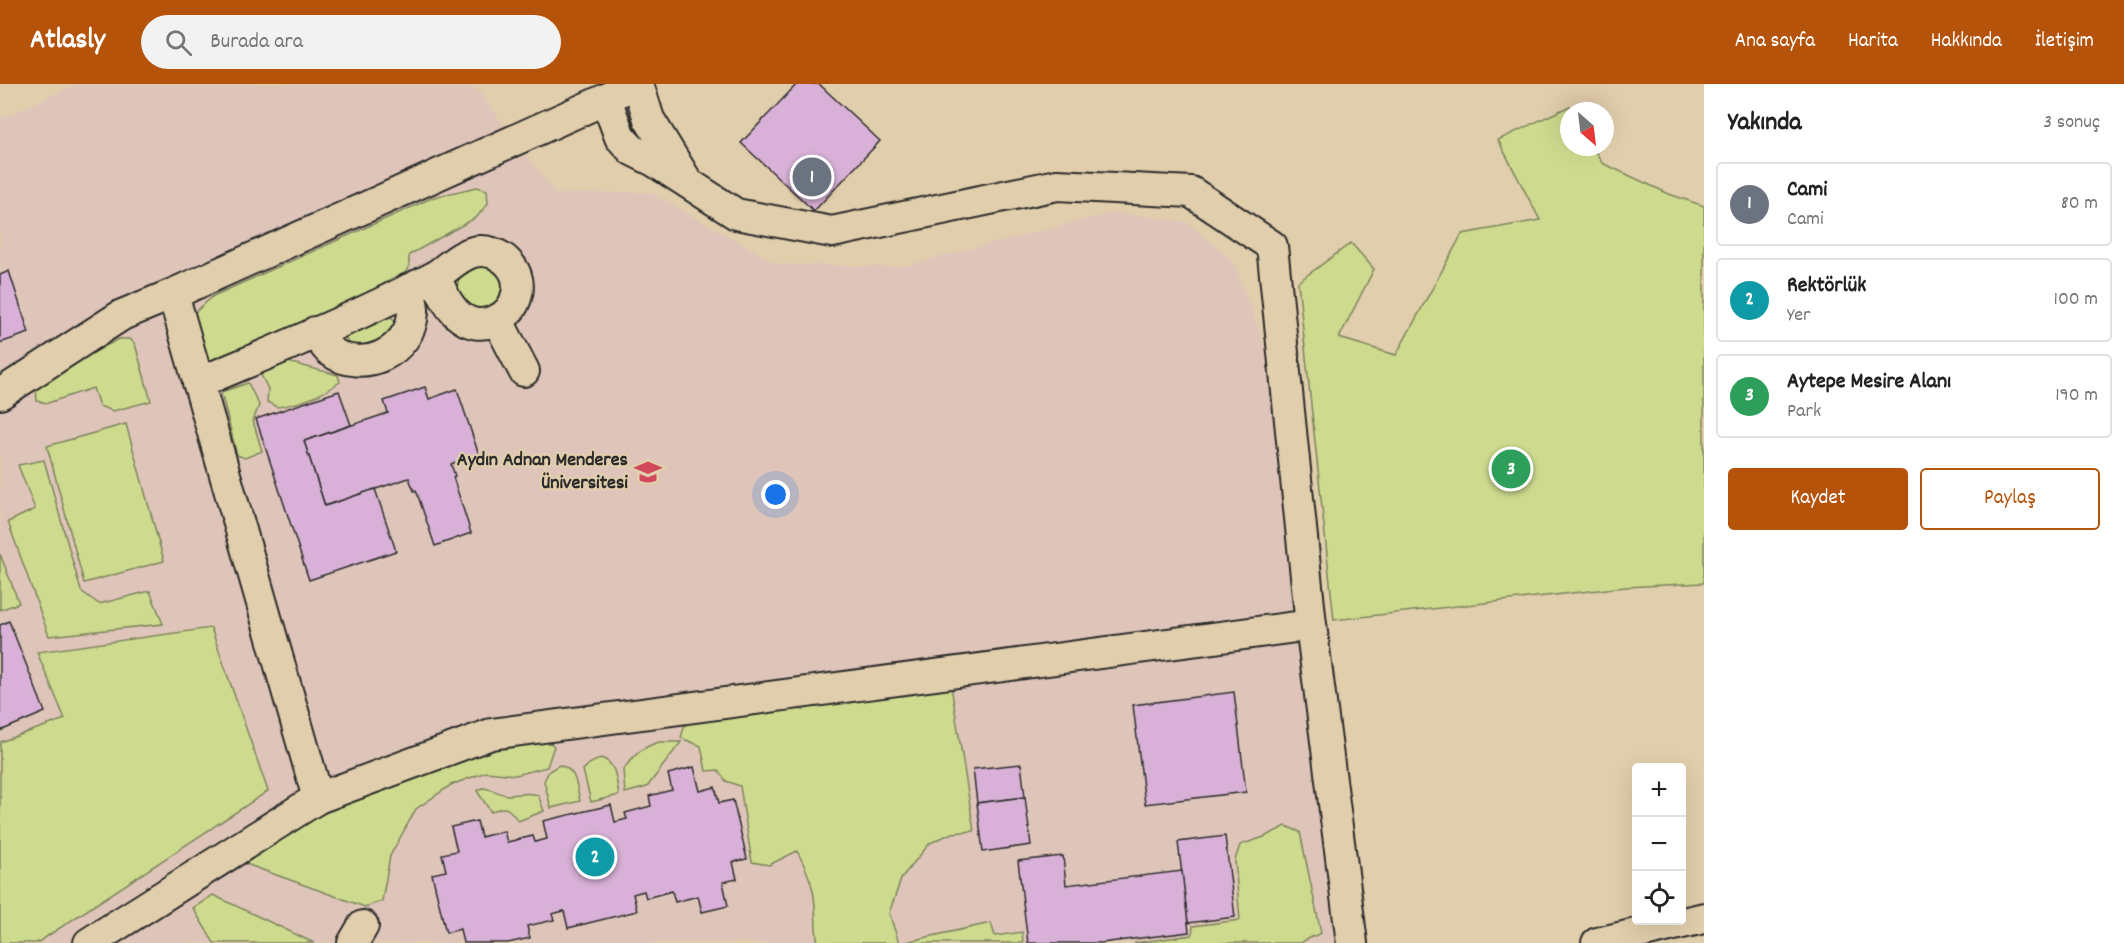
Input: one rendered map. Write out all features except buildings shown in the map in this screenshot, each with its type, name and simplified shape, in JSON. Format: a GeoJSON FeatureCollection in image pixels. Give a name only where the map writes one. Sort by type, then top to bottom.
{"type":"FeatureCollection","features":[{"type":"Feature","properties":{"kind":"street"},"geometry":{"type":"LineString","coordinates":[[0,394],[122,315],[606,99],[633,84]]}},
{"type":"Feature","properties":{"kind":"street"},"geometry":{"type":"LineString","coordinates":[[638,84],[649,118],[688,183]]}},
{"type":"Feature","properties":{"kind":"street"},"geometry":{"type":"LineString","coordinates":[[606,99],[621,137],[632,150],[736,214],[832,232],[1057,186],[1191,192],[1272,246],[1311,625],[1352,943]]}},
{"type":"Feature","properties":{"kind":"street"},"geometry":{"type":"LineString","coordinates":[[198,383],[361,313],[422,283],[472,252],[499,255],[513,269],[519,288],[516,301],[509,313],[498,321],[485,324],[471,323],[459,317],[422,283]]}},
{"type":"Feature","properties":{"kind":"street"},"geometry":{"type":"LineString","coordinates":[[315,333],[330,350],[350,360],[373,360],[393,351],[408,333],[422,283]]}},
{"type":"Feature","properties":{"kind":"street"},"geometry":{"type":"LineString","coordinates":[[173,294],[318,798]]}},
{"type":"Feature","properties":{"kind":"street"},"geometry":{"type":"LineString","coordinates":[[498,321],[524,372]]}},
{"type":"Feature","properties":{"kind":"street"},"geometry":{"type":"LineString","coordinates":[[89,943],[318,798],[491,734],[1311,625]]}},
{"type":"Feature","properties":{"kind":"street"},"geometry":{"type":"LineString","coordinates":[[1597,943],[1704,918]]}},
{"type":"Feature","properties":{"kind":"shaded area","name":"Aydın Adnan Menderes Üniversitesi"},"geometry":{"type":"Polygon","coordinates":[[[76,84],[466,84],[477,89],[556,194],[650,192],[778,264],[901,267],[1114,212],[1187,222],[1233,261],[1271,361],[1356,943],[0,943],[0,119],[76,84]]]}},
{"type":"Feature","properties":{"kind":"green space"},"geometry":{"type":"Polygon","coordinates":[[[1560,111],[1560,156],[1598,156],[1602,163],[1669,194],[1704,206],[1704,583],[1625,587],[1334,620],[1298,282],[1351,243],[1374,269],[1339,338],[1396,355],[1462,234],[1540,220],[1498,140],[1560,111]]]}},
{"type":"Feature","properties":{"kind":"green space"},"geometry":{"type":"Polygon","coordinates":[[[477,187],[487,190],[488,203],[477,217],[409,255],[409,267],[401,280],[327,317],[251,344],[240,356],[182,377],[189,318],[213,296],[434,197],[477,187]]]}},
{"type":"Feature","properties":{"kind":"green space"},"geometry":{"type":"Polygon","coordinates":[[[474,266],[493,270],[506,285],[499,301],[487,308],[475,311],[463,300],[458,288],[461,277],[474,266]]]}},
{"type":"Feature","properties":{"kind":"green space"},"geometry":{"type":"Polygon","coordinates":[[[385,316],[392,318],[399,325],[375,349],[348,344],[344,333],[385,316]]]}},
{"type":"Feature","properties":{"kind":"green space"},"geometry":{"type":"Polygon","coordinates":[[[119,339],[130,339],[135,344],[151,401],[113,411],[99,406],[93,388],[48,403],[37,401],[36,388],[60,370],[119,339]]]}},
{"type":"Feature","properties":{"kind":"green space"},"geometry":{"type":"Polygon","coordinates":[[[288,362],[338,375],[340,382],[310,398],[277,407],[267,402],[268,389],[259,371],[288,362]]]}},
{"type":"Feature","properties":{"kind":"green space"},"geometry":{"type":"Polygon","coordinates":[[[248,383],[259,405],[253,421],[262,451],[245,458],[237,455],[221,392],[248,383]]]}},
{"type":"Feature","properties":{"kind":"green space"},"geometry":{"type":"Polygon","coordinates":[[[126,424],[164,561],[84,583],[47,446],[126,424]]]}},
{"type":"Feature","properties":{"kind":"green space"},"geometry":{"type":"Polygon","coordinates":[[[44,460],[81,591],[99,604],[150,591],[163,624],[49,636],[8,522],[35,509],[18,465],[44,460]]]}},
{"type":"Feature","properties":{"kind":"green space"},"geometry":{"type":"Polygon","coordinates":[[[0,554],[19,603],[0,610],[0,554]]]}},
{"type":"Feature","properties":{"kind":"green space"},"geometry":{"type":"Polygon","coordinates":[[[211,628],[268,791],[37,943],[0,943],[0,742],[65,719],[37,652],[211,628]]]}},
{"type":"Feature","properties":{"kind":"green space"},"geometry":{"type":"Polygon","coordinates":[[[951,686],[974,831],[952,833],[930,843],[902,877],[889,913],[899,943],[818,943],[813,891],[797,851],[769,865],[752,862],[740,786],[726,781],[718,770],[706,771],[701,746],[681,738],[684,727],[691,717],[951,686]]]}},
{"type":"Feature","properties":{"kind":"green space"},"geometry":{"type":"Polygon","coordinates":[[[541,736],[554,746],[547,767],[516,775],[486,772],[451,785],[416,809],[390,856],[382,901],[365,907],[246,864],[249,855],[372,787],[427,764],[541,736]]]}},
{"type":"Feature","properties":{"kind":"green space"},"geometry":{"type":"Polygon","coordinates":[[[659,742],[681,742],[647,787],[625,793],[623,770],[638,753],[659,742]]]}},
{"type":"Feature","properties":{"kind":"green space"},"geometry":{"type":"Polygon","coordinates":[[[601,758],[613,768],[619,795],[591,802],[583,770],[601,758]]]}},
{"type":"Feature","properties":{"kind":"green space"},"geometry":{"type":"Polygon","coordinates":[[[559,765],[572,774],[580,801],[551,808],[544,781],[549,771],[559,765]]]}},
{"type":"Feature","properties":{"kind":"green space"},"geometry":{"type":"Polygon","coordinates":[[[482,788],[507,795],[527,793],[538,795],[544,811],[518,821],[504,808],[491,812],[477,791],[482,788]]]}},
{"type":"Feature","properties":{"kind":"green space"},"geometry":{"type":"Polygon","coordinates":[[[1286,826],[1300,832],[1321,933],[1302,943],[1134,943],[1192,935],[1193,926],[1240,920],[1235,860],[1240,845],[1286,826]]]}},
{"type":"Feature","properties":{"kind":"green space"},"geometry":{"type":"Polygon","coordinates":[[[213,895],[314,943],[214,943],[193,908],[213,895]]]}},
{"type":"Feature","properties":{"kind":"green space"},"geometry":{"type":"Polygon","coordinates":[[[991,923],[995,936],[1022,932],[1023,943],[901,943],[991,923]]]}},
{"type":"Feature","properties":{"kind":"place","name":"Cami"},"geometry":{"type":"Point","coordinates":[812,177]}},
{"type":"Feature","properties":{"kind":"place","name":"Aytepe Mesire Alanı"},"geometry":{"type":"Point","coordinates":[1511,469]}},
{"type":"Feature","properties":{"kind":"place","name":"Aydın Adnan Menderes Üniversitesi"},"geometry":{"type":"Point","coordinates":[648,472]}},
{"type":"Feature","properties":{"kind":"place","name":"Rektörlük"},"geometry":{"type":"Point","coordinates":[595,857]}}]}
